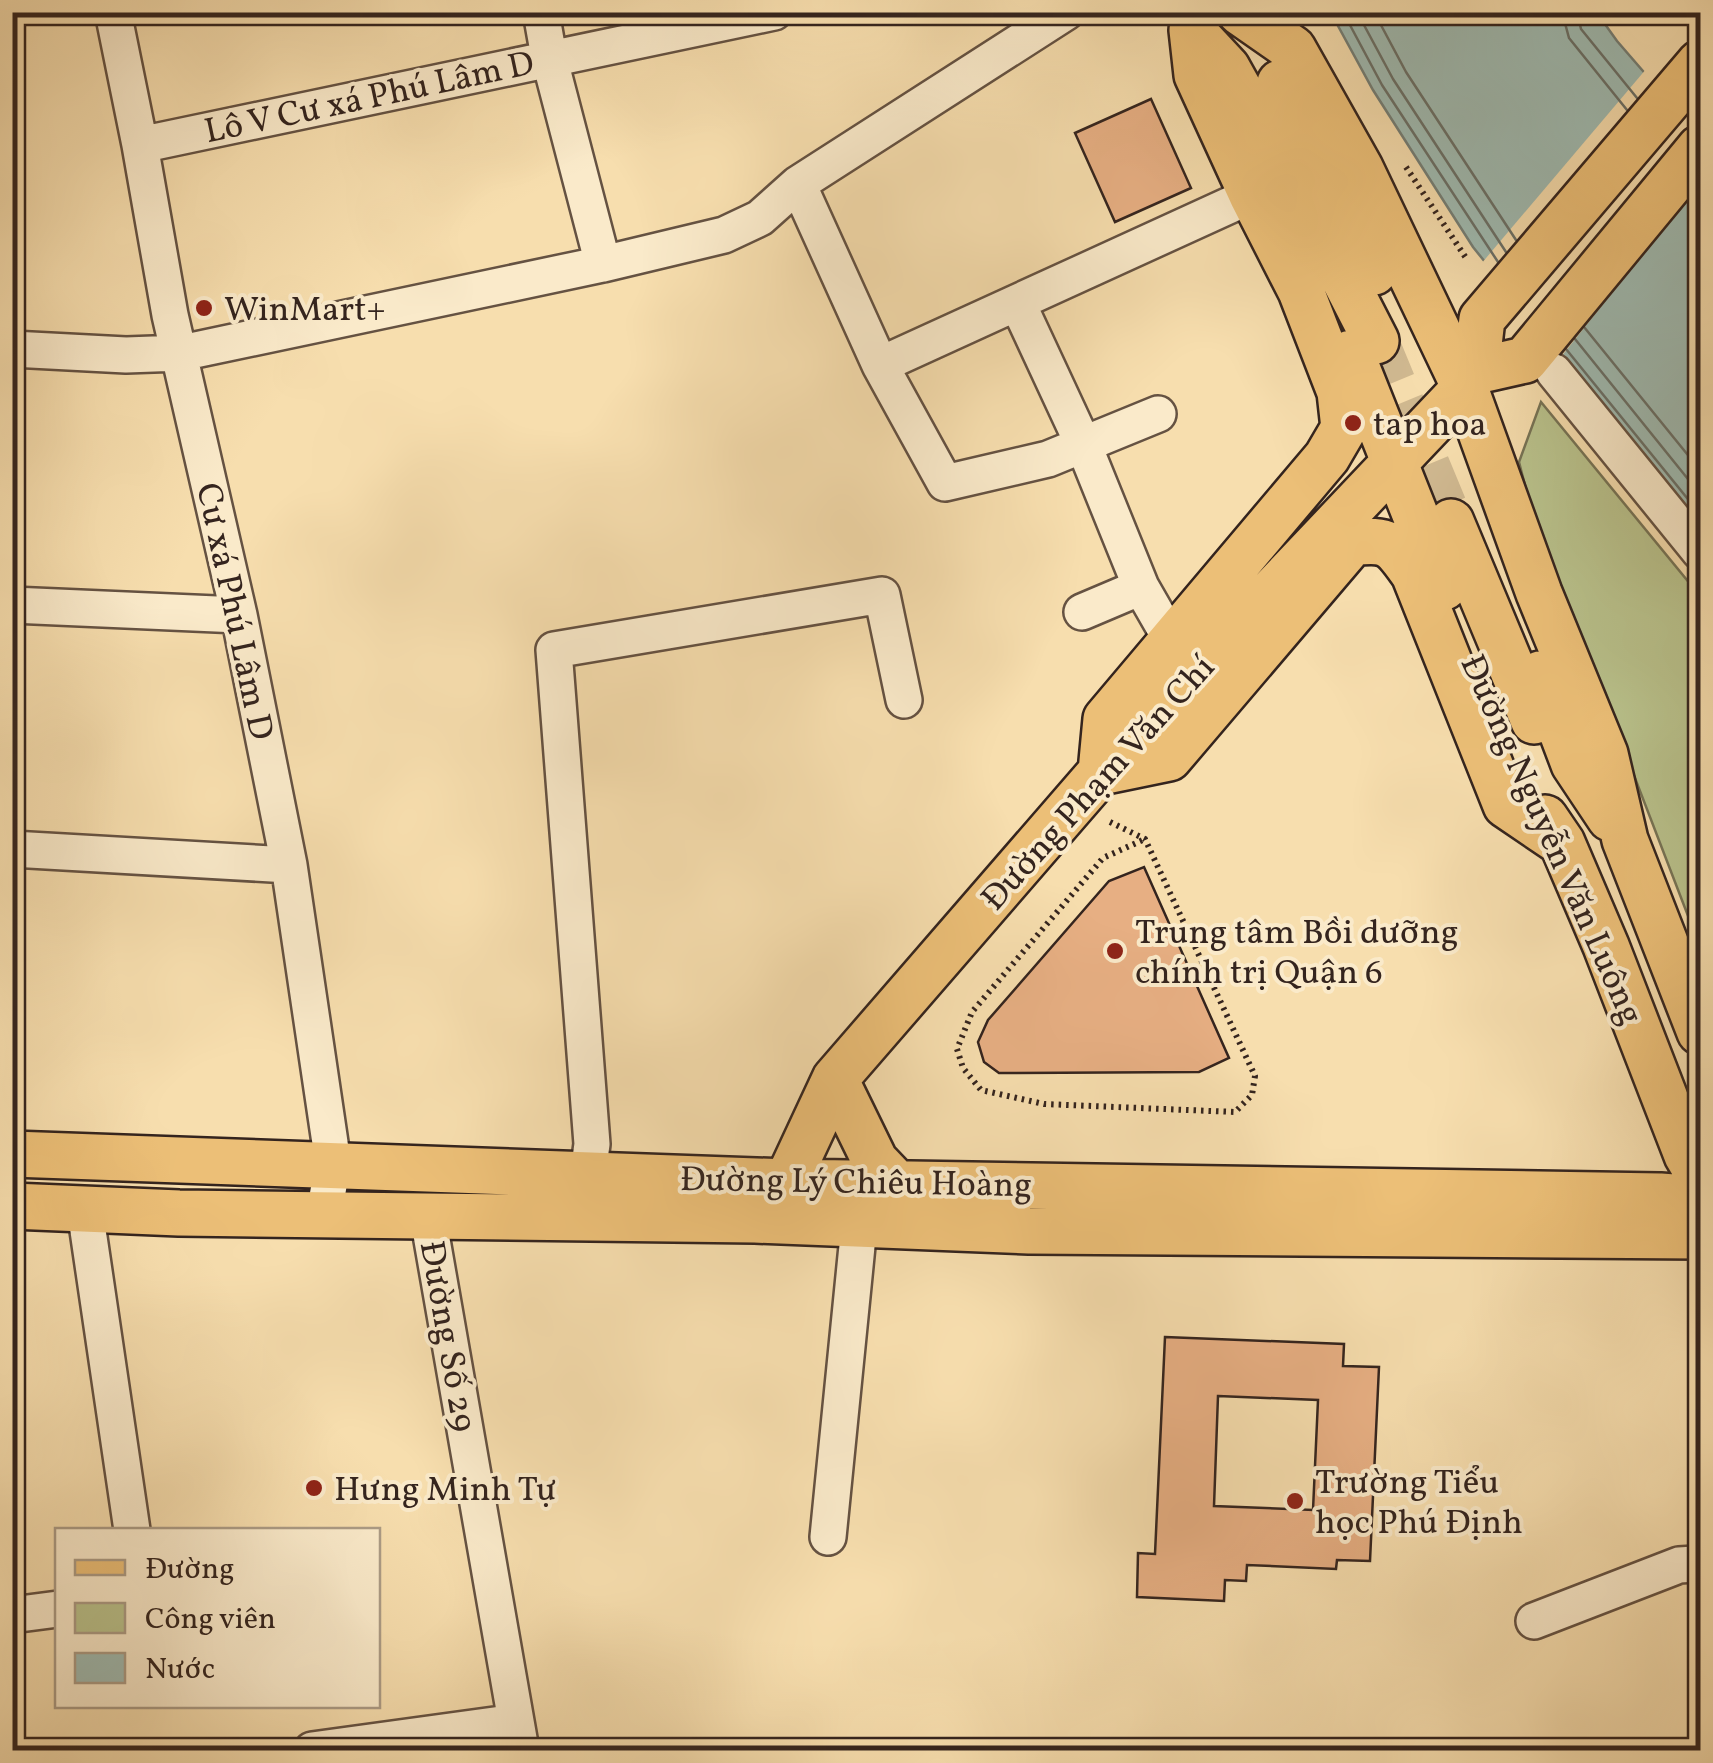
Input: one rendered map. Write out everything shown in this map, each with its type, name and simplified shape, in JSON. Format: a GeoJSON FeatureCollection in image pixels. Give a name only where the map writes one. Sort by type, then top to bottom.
{"type":"FeatureCollection","features":[{"type":"Feature","properties":{"kind":"main road"},"geometry":{"type":"LineString","coordinates":[[1186,21],[1226,68],[1333,257],[1389,337],[1266,55],[1238,12]]}},
{"type":"Feature","properties":{"kind":"main road","name":"Đường Nguyễn Văn Luông"},"geometry":{"type":"LineString","coordinates":[[1238,12],[1293,48],[1470,380],[1540,592],[1605,754],[1625,840],[1700,1032]]}},
{"type":"Feature","properties":{"kind":"main road"},"geometry":{"type":"LineString","coordinates":[[1087,788],[1106,719],[1326,457],[1344,428],[1340,392],[1301,291],[1197,76],[1186,21]]}},
{"type":"Feature","properties":{"kind":"main road","name":"Đường Nguyễn Văn Luông"},"geometry":{"type":"LineString","coordinates":[[1186,21],[1280,193],[1315,266],[1396,462],[1518,779],[1562,843],[1700,1177]]}},
{"type":"Feature","properties":{"kind":"main road"},"geometry":{"type":"LineString","coordinates":[[1699,65],[1482,319],[1470,380],[1540,366],[1700,148]]}},
{"type":"Feature","properties":{"kind":"main road","name":"Đường Phạm Văn Chí"},"geometry":{"type":"LineString","coordinates":[[754,1220],[787,1182],[834,1078],[1087,788],[1470,380]]}},
{"type":"Feature","properties":{"kind":"main road"},"geometry":{"type":"LineString","coordinates":[[1562,843],[1556,774],[1458,501],[1574,764],[1625,840]]}},
{"type":"Feature","properties":{"kind":"main road"},"geometry":{"type":"LineString","coordinates":[[1087,788],[1169,758],[1352,543],[1379,540],[1396,548],[1414,574],[1506,805],[1562,843]]}},
{"type":"Feature","properties":{"kind":"main road"},"geometry":{"type":"LineString","coordinates":[[834,1078],[876,1160],[896,1183]]}},
{"type":"Feature","properties":{"kind":"main road","name":"Đường Lý Chiêu Hoàng"},"geometry":{"type":"LineString","coordinates":[[12,1154],[787,1182],[1700,1199]]}},
{"type":"Feature","properties":{"kind":"main road","name":"Đường Lý Chiêu Hoàng"},"geometry":{"type":"LineString","coordinates":[[12,1206],[428,1218],[754,1220],[1041,1232],[1700,1236]]}},
{"type":"Feature","properties":{"kind":"street","name":"Cư xá Phú Lâm D"},"geometry":{"type":"LineString","coordinates":[[112,12],[170,315],[239,615],[289,864],[333,1163],[324,1214]]}},
{"type":"Feature","properties":{"kind":"street"},"geometry":{"type":"LineString","coordinates":[[541,12],[549,57],[604,264]]}},
{"type":"Feature","properties":{"kind":"street","name":"Lô V Cư xá Phú Lâm D"},"geometry":{"type":"LineString","coordinates":[[140,145],[774,12]]}},
{"type":"Feature","properties":{"kind":"street"},"geometry":{"type":"LineString","coordinates":[[12,349],[126,355],[181,353],[724,235],[760,218],[798,184],[1066,12]]}},
{"type":"Feature","properties":{"kind":"street"},"geometry":{"type":"LineString","coordinates":[[798,184],[880,365],[945,483],[1048,459],[1158,414]]}},
{"type":"Feature","properties":{"kind":"street"},"geometry":{"type":"LineString","coordinates":[[880,365],[1252,195]]}},
{"type":"Feature","properties":{"kind":"street"},"geometry":{"type":"LineString","coordinates":[[1018,304],[1084,446],[1140,587],[1172,640]]}},
{"type":"Feature","properties":{"kind":"street"},"geometry":{"type":"LineString","coordinates":[[1540,366],[1700,552]]}},
{"type":"Feature","properties":{"kind":"street"},"geometry":{"type":"LineString","coordinates":[[1082,612],[1140,587]]}},
{"type":"Feature","properties":{"kind":"street"},"geometry":{"type":"LineString","coordinates":[[588,1174],[592,1144],[554,650],[882,595],[904,700]]}},
{"type":"Feature","properties":{"kind":"street"},"geometry":{"type":"LineString","coordinates":[[12,604],[239,615]]}},
{"type":"Feature","properties":{"kind":"street"},"geometry":{"type":"LineString","coordinates":[[12,849],[289,864]]}},
{"type":"Feature","properties":{"kind":"street"},"geometry":{"type":"LineString","coordinates":[[85,1210],[132,1528]]}},
{"type":"Feature","properties":{"kind":"street","name":"Đường Số 29"},"geometry":{"type":"LineString","coordinates":[[428,1218],[519,1736]]}},
{"type":"Feature","properties":{"kind":"street"},"geometry":{"type":"LineString","coordinates":[[828,1538],[859,1226]]}},
{"type":"Feature","properties":{"kind":"street"},"geometry":{"type":"LineString","coordinates":[[1534,1621],[1679,1565],[1695,1564],[1700,1568]]}},
{"type":"Feature","properties":{"kind":"street"},"geometry":{"type":"LineString","coordinates":[[12,1615],[55,1609]]}},
{"type":"Feature","properties":{"kind":"street"},"geometry":{"type":"LineString","coordinates":[[312,1750],[519,1736]]}},
{"type":"Feature","properties":{"kind":"path"},"geometry":{"type":"LineString","coordinates":[[1087,788],[1145,838],[1255,1076],[1252,1095],[1235,1112],[1044,1104],[980,1090],[963,1068],[957,1049],[972,1012],[1103,858],[1145,838]]}},
{"type":"Feature","properties":{"kind":"green space"},"geometry":{"type":"Polygon","coordinates":[[[1541,402],[1700,596],[1700,947],[1530,505],[1519,462],[1541,402]]]}},
{"type":"Feature","properties":{"kind":"water"},"geometry":{"type":"Polygon","coordinates":[[[1331,13],[1597,13],[1700,137],[1700,530],[1473,247],[1373,90],[1331,13]]]}},
{"type":"Feature","properties":{"kind":"pier"},"geometry":{"type":"Polygon","coordinates":[[[1647,68],[1700,130],[1700,182],[1557,362],[1481,264],[1647,68]]]}},
{"type":"Feature","properties":{"kind":"building"},"geometry":{"type":"Polygon","coordinates":[[[1151,99],[1191,188],[1115,222],[1075,133],[1151,99]]]}},
{"type":"Feature","properties":{"kind":"building","name":"Trung tâm Bồi dưỡng chính trị Quận 6"},"geometry":{"type":"Polygon","coordinates":[[[1144,867],[1229,1058],[1199,1072],[999,1073],[984,1062],[978,1042],[988,1020],[1109,881],[1144,867]]]}},
{"type":"Feature","properties":{"kind":"building"},"geometry":{"type":"Polygon","coordinates":[[[1165,1337],[1344,1344],[1343,1366],[1379,1367],[1370,1561],[1337,1560],[1336,1569],[1247,1565],[1246,1581],[1225,1580],[1224,1601],[1137,1597],[1138,1553],[1155,1554],[1165,1337]],[[1218,1396],[1214,1506],[1313,1510],[1318,1400],[1218,1396]]]}},
{"type":"Feature","properties":{"kind":"tunnel"},"geometry":{"type":"LineString","coordinates":[[1376,341],[1445,508]]}},
{"type":"Feature","properties":{"kind":"place","name":"WinMart+"},"geometry":{"type":"Point","coordinates":[204,308]}},
{"type":"Feature","properties":{"kind":"place","name":"tap hoa"},"geometry":{"type":"Point","coordinates":[1353,423]}},
{"type":"Feature","properties":{"kind":"place","name":"Trung tâm Bồi dưỡng chính trị Quận 6"},"geometry":{"type":"Point","coordinates":[1115,951]}},
{"type":"Feature","properties":{"kind":"place","name":"Hưng Minh Tự"},"geometry":{"type":"Point","coordinates":[314,1488]}},
{"type":"Feature","properties":{"kind":"place","name":"Trường Tiểu học Phú Định"},"geometry":{"type":"Point","coordinates":[1295,1501]}}]}
